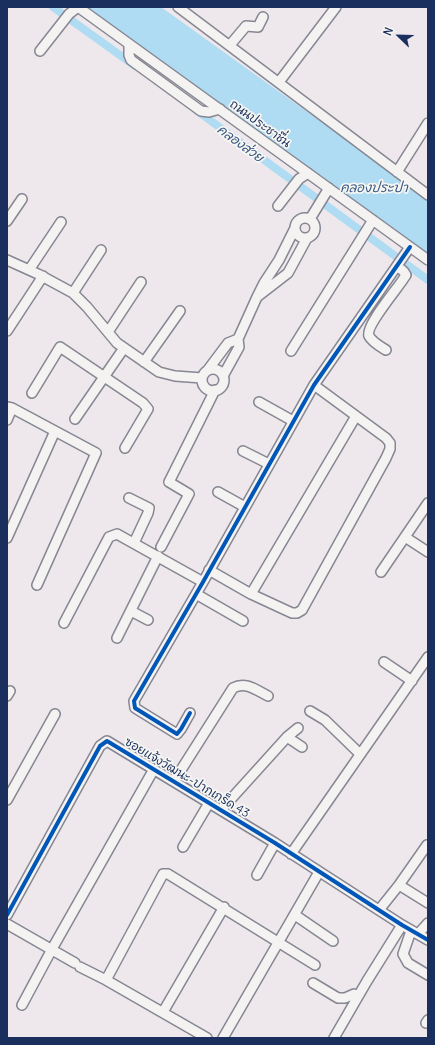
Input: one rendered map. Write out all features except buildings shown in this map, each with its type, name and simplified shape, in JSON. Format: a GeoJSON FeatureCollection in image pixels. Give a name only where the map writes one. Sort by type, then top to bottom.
{"type":"FeatureCollection","features":[{"type":"Feature","properties":{"kind":"street"},"geometry":{"type":"LineString","coordinates":[[40,51],[66,17],[78,7]]}},
{"type":"Feature","properties":{"kind":"street","name":"ถนนประชาชื่น"},"geometry":{"type":"LineString","coordinates":[[78,7],[308,173],[326,192],[370,224],[408,251],[428,260]]}},
{"type":"Feature","properties":{"kind":"street"},"geometry":{"type":"LineString","coordinates":[[178,7],[397,172],[426,190]]}},
{"type":"Feature","properties":{"kind":"street"},"geometry":{"type":"LineString","coordinates":[[279,82],[336,7]]}},
{"type":"Feature","properties":{"kind":"street"},"geometry":{"type":"LineString","coordinates":[[230,45],[246,26],[258,27],[263,17]]}},
{"type":"Feature","properties":{"kind":"street"},"geometry":{"type":"LineString","coordinates":[[397,172],[428,122]]}},
{"type":"Feature","properties":{"kind":"street"},"geometry":{"type":"LineString","coordinates":[[278,206],[299,179],[308,173]]}},
{"type":"Feature","properties":{"kind":"street"},"geometry":{"type":"LineString","coordinates":[[310,219],[326,192]]}},
{"type":"Feature","properties":{"kind":"street"},"geometry":{"type":"LineString","coordinates":[[7,221],[22,199]]}},
{"type":"Feature","properties":{"kind":"street"},"geometry":{"type":"LineString","coordinates":[[238,339],[228,343],[205,374],[203,384],[208,390],[219,389],[223,383],[223,376],[239,346],[238,339],[257,297],[279,260],[296,223],[304,217],[310,219],[315,228],[313,234],[307,238],[288,273],[257,297]]}},
{"type":"Feature","properties":{"kind":"street"},"geometry":{"type":"LineString","coordinates":[[29,270],[61,222]]}},
{"type":"Feature","properties":{"kind":"street"},"geometry":{"type":"LineString","coordinates":[[291,351],[370,224]]}},
{"type":"Feature","properties":{"kind":"street"},"geometry":{"type":"LineString","coordinates":[[294,230],[298,236],[307,238]]}},
{"type":"Feature","properties":{"kind":"street"},"geometry":{"type":"LineString","coordinates":[[73,293],[101,250]]}},
{"type":"Feature","properties":{"kind":"street"},"geometry":{"type":"LineString","coordinates":[[190,713],[177,734],[135,708],[134,701],[314,385],[408,251]]}},
{"type":"Feature","properties":{"kind":"street"},"geometry":{"type":"LineString","coordinates":[[7,260],[43,276],[73,293],[87,307],[117,343],[159,372],[175,376],[205,374],[211,369],[218,370],[223,376]]}},
{"type":"Feature","properties":{"kind":"street"},"geometry":{"type":"LineString","coordinates":[[386,350],[373,340],[369,335],[369,331],[374,320],[406,275],[403,270],[396,267]]}},
{"type":"Feature","properties":{"kind":"street"},"geometry":{"type":"LineString","coordinates":[[7,331],[43,276]]}},
{"type":"Feature","properties":{"kind":"street"},"geometry":{"type":"LineString","coordinates":[[108,332],[141,282]]}},
{"type":"Feature","properties":{"kind":"street"},"geometry":{"type":"LineString","coordinates":[[144,362],[180,311]]}},
{"type":"Feature","properties":{"kind":"street"},"geometry":{"type":"LineString","coordinates":[[32,393],[60,348],[143,403],[148,409],[125,448]]}},
{"type":"Feature","properties":{"kind":"street"},"geometry":{"type":"LineString","coordinates":[[75,419],[124,348]]}},
{"type":"Feature","properties":{"kind":"street"},"geometry":{"type":"LineString","coordinates":[[209,570],[251,594],[292,613],[297,613],[302,610],[390,449],[390,443],[386,438],[314,385]]}},
{"type":"Feature","properties":{"kind":"street"},"geometry":{"type":"LineString","coordinates":[[117,638],[189,494],[169,482],[215,390]]}},
{"type":"Feature","properties":{"kind":"street"},"geometry":{"type":"LineString","coordinates":[[259,402],[293,421]]}},
{"type":"Feature","properties":{"kind":"street"},"geometry":{"type":"LineString","coordinates":[[7,420],[10,408],[96,453],[37,585]]}},
{"type":"Feature","properties":{"kind":"street"},"geometry":{"type":"LineString","coordinates":[[251,594],[356,416]]}},
{"type":"Feature","properties":{"kind":"street"},"geometry":{"type":"LineString","coordinates":[[7,538],[55,431]]}},
{"type":"Feature","properties":{"kind":"street"},"geometry":{"type":"LineString","coordinates":[[243,451],[269,464]]}},
{"type":"Feature","properties":{"kind":"street"},"geometry":{"type":"LineString","coordinates":[[218,492],[245,507]]}},
{"type":"Feature","properties":{"kind":"street"},"geometry":{"type":"LineString","coordinates":[[129,498],[149,508],[134,543]]}},
{"type":"Feature","properties":{"kind":"street"},"geometry":{"type":"LineString","coordinates":[[382,572],[428,503]]}},
{"type":"Feature","properties":{"kind":"street"},"geometry":{"type":"LineString","coordinates":[[64,624],[109,537],[117,534],[134,543],[159,552],[203,582]]}},
{"type":"Feature","properties":{"kind":"street"},"geometry":{"type":"LineString","coordinates":[[405,537],[428,552]]}},
{"type":"Feature","properties":{"kind":"street"},"geometry":{"type":"LineString","coordinates":[[196,594],[243,621]]}},
{"type":"Feature","properties":{"kind":"street"},"geometry":{"type":"LineString","coordinates":[[131,611],[148,620]]}},
{"type":"Feature","properties":{"kind":"street"},"geometry":{"type":"LineString","coordinates":[[291,854],[428,657]]}},
{"type":"Feature","properties":{"kind":"street"},"geometry":{"type":"LineString","coordinates":[[384,662],[412,681]]}},
{"type":"Feature","properties":{"kind":"street"},"geometry":{"type":"LineString","coordinates":[[174,781],[233,688],[239,685],[249,687],[268,696]]}},
{"type":"Feature","properties":{"kind":"street"},"geometry":{"type":"LineString","coordinates":[[310,711],[325,720],[360,754]]}},
{"type":"Feature","properties":{"kind":"street"},"geometry":{"type":"LineString","coordinates":[[7,800],[55,714]]}},
{"type":"Feature","properties":{"kind":"street"},"geometry":{"type":"LineString","coordinates":[[221,810],[287,737],[298,728]]}},
{"type":"Feature","properties":{"kind":"street"},"geometry":{"type":"LineString","coordinates":[[287,737],[302,747]]}},
{"type":"Feature","properties":{"kind":"street","name":"ซอยแจ้งวัฒนะ-ปากเกร็ด 43"},"geometry":{"type":"LineString","coordinates":[[7,915],[100,746],[107,741],[275,843],[402,925],[428,940]]}},
{"type":"Feature","properties":{"kind":"street"},"geometry":{"type":"LineString","coordinates":[[22,1004],[154,769]]}},
{"type":"Feature","properties":{"kind":"street"},"geometry":{"type":"LineString","coordinates":[[183,847],[209,803]]}},
{"type":"Feature","properties":{"kind":"street"},"geometry":{"type":"LineString","coordinates":[[257,875],[275,843]]}},
{"type":"Feature","properties":{"kind":"street"},"geometry":{"type":"LineString","coordinates":[[379,910],[400,885],[427,844]]}},
{"type":"Feature","properties":{"kind":"street"},"geometry":{"type":"LineString","coordinates":[[223,1038],[319,872]]}},
{"type":"Feature","properties":{"kind":"street"},"geometry":{"type":"LineString","coordinates":[[106,980],[163,874],[168,874],[224,907],[315,964]]}},
{"type":"Feature","properties":{"kind":"street"},"geometry":{"type":"LineString","coordinates":[[400,885],[428,903]]}},
{"type":"Feature","properties":{"kind":"street"},"geometry":{"type":"LineString","coordinates":[[163,1012],[224,907]]}},
{"type":"Feature","properties":{"kind":"street"},"geometry":{"type":"LineString","coordinates":[[295,915],[333,941]]}},
{"type":"Feature","properties":{"kind":"street"},"geometry":{"type":"LineString","coordinates":[[428,923],[415,932],[403,954],[408,963],[428,975]]}},
{"type":"Feature","properties":{"kind":"street"},"geometry":{"type":"LineString","coordinates":[[7,924],[207,1038]]}},
{"type":"Feature","properties":{"kind":"street"},"geometry":{"type":"LineString","coordinates":[[334,1038],[402,925]]}},
{"type":"Feature","properties":{"kind":"street"},"geometry":{"type":"LineString","coordinates":[[313,983],[338,998],[345,998],[354,994],[358,996]]}},
{"type":"Feature","properties":{"kind":"water","name":"คลองประปา"},"geometry":{"type":"Polygon","coordinates":[[[87,7],[161,7],[394,174],[428,199],[428,255],[87,7]]]}},
{"type":"Feature","properties":{"kind":"waterway","name":"คลองส่วย"},"geometry":{"type":"LineString","coordinates":[[53,7],[135,66]]}},
{"type":"Feature","properties":{"kind":"waterway","name":"คลองส่วย"},"geometry":{"type":"LineString","coordinates":[[196,110],[428,280]]}},
{"type":"Feature","properties":{"kind":"cycle path"},"geometry":{"type":"LineString","coordinates":[[190,713],[177,734],[135,708],[134,701],[314,385],[410,247]]}},
{"type":"Feature","properties":{"kind":"cycle path"},"geometry":{"type":"LineString","coordinates":[[7,915],[100,746],[107,741],[275,843],[402,925],[428,940]]}}]}
